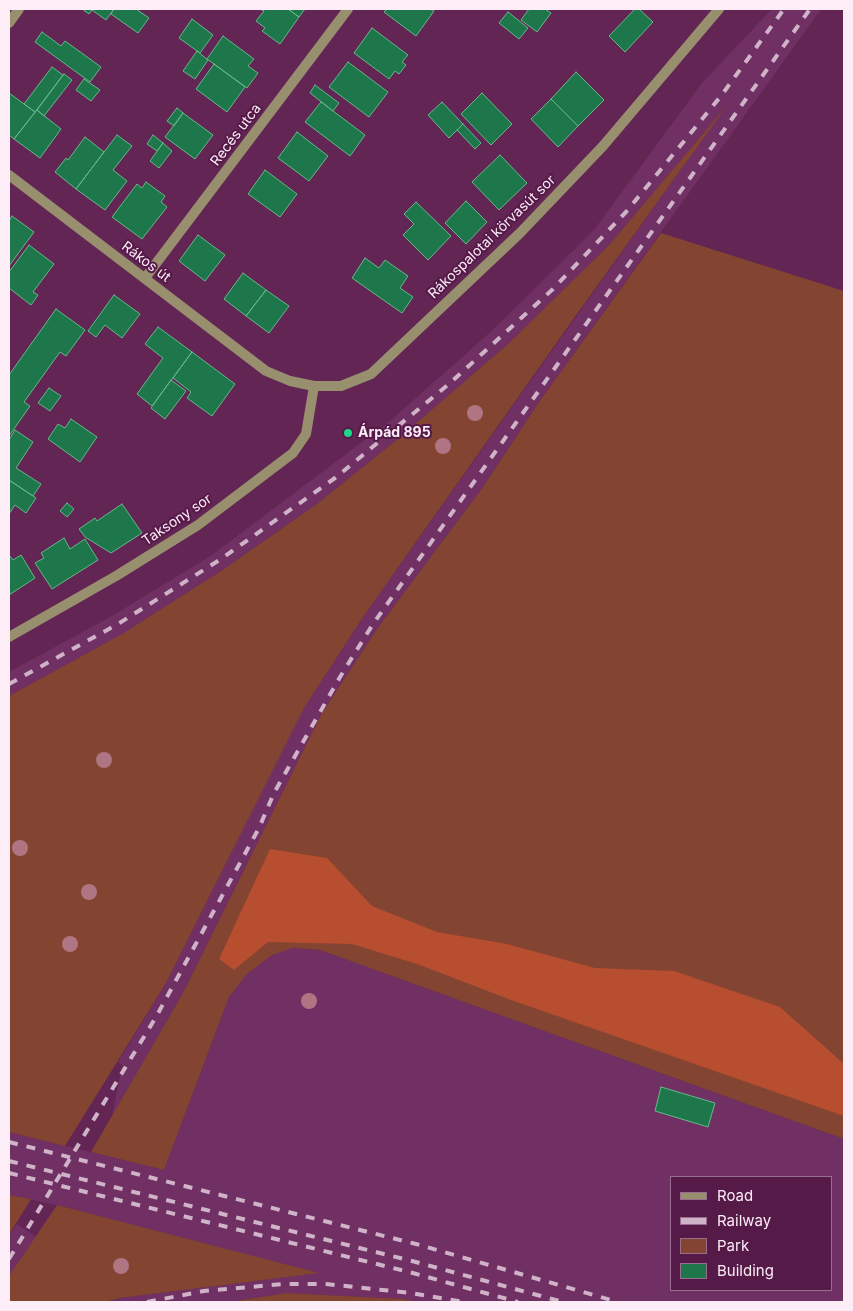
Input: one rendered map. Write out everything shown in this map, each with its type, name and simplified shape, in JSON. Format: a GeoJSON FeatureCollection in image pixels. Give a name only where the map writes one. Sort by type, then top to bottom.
{"type":"FeatureCollection","features":[{"type":"Feature","properties":{"kind":"street"},"geometry":{"type":"LineString","coordinates":[[9,23],[20,9]]}},
{"type":"Feature","properties":{"kind":"street","name":"Recés utca"},"geometry":{"type":"LineString","coordinates":[[145,278],[348,9]]}},
{"type":"Feature","properties":{"kind":"street","name":"Rákospalotai körvasút sor"},"geometry":{"type":"LineString","coordinates":[[266,370],[290,381],[314,386],[341,386],[371,374],[520,234],[603,146],[715,10]]}},
{"type":"Feature","properties":{"kind":"street","name":"Rákos út"},"geometry":{"type":"LineString","coordinates":[[9,175],[266,370]]}},
{"type":"Feature","properties":{"kind":"street","name":"Taksony sor"},"geometry":{"type":"LineString","coordinates":[[9,636],[116,576],[198,525],[293,454],[306,434],[314,386]]}},
{"type":"Feature","properties":{"kind":"shaded area"},"geometry":{"type":"Polygon","coordinates":[[[772,9],[821,9],[539,402],[483,487],[377,629],[322,713],[183,993],[112,1116],[122,1065],[118,1062],[166,983],[304,708],[363,617],[723,110],[610,244],[508,344],[399,438],[317,504],[221,571],[122,634],[9,696],[9,672],[112,616],[212,555],[390,421],[495,328],[594,230],[702,83],[772,9]]]}},
{"type":"Feature","properties":{"kind":"shaded area"},"geometry":{"type":"Polygon","coordinates":[[[270,849],[327,858],[372,906],[437,932],[507,944],[595,968],[674,971],[780,1007],[844,1064],[844,1116],[511,1000],[417,964],[352,944],[268,942],[234,970],[219,959],[270,849]]]}},
{"type":"Feature","properties":{"kind":"shaded area"},"geometry":{"type":"Polygon","coordinates":[[[293,948],[320,950],[844,1139],[844,1302],[420,1302],[404,1299],[286,1293],[229,1302],[105,1302],[120,1298],[317,1273],[57,1205],[9,1195],[9,1132],[164,1170],[229,997],[246,974],[272,955],[293,948]]]}},
{"type":"Feature","properties":{"kind":"shaded area"},"geometry":{"type":"Polygon","coordinates":[[[17,1224],[36,1237],[9,1276],[9,1235],[17,1224]]]}},
{"type":"Feature","properties":{"kind":"green space"},"geometry":{"type":"Polygon","coordinates":[[[728,104],[363,617],[304,708],[166,983],[65,1146],[9,1132],[9,696],[122,634],[221,571],[317,504],[399,438],[508,344],[610,244],[728,104]]]}},
{"type":"Feature","properties":{"kind":"green space"},"geometry":{"type":"Polygon","coordinates":[[[661,233],[844,291],[844,1139],[320,950],[293,948],[272,955],[247,974],[229,997],[164,1170],[91,1152],[183,993],[322,713],[377,629],[483,487],[539,402],[661,233]]]}},
{"type":"Feature","properties":{"kind":"green space"},"geometry":{"type":"Polygon","coordinates":[[[9,1195],[31,1199],[9,1235],[9,1195]]]}},
{"type":"Feature","properties":{"kind":"green space"},"geometry":{"type":"Polygon","coordinates":[[[57,1205],[319,1273],[120,1298],[105,1302],[9,1302],[9,1276],[57,1205]]]}},
{"type":"Feature","properties":{"kind":"green space"},"geometry":{"type":"Polygon","coordinates":[[[286,1293],[404,1299],[420,1302],[229,1302],[286,1293]]]}},
{"type":"Feature","properties":{"kind":"building"},"geometry":{"type":"Polygon","coordinates":[[[82,9],[114,9],[106,20],[92,10],[89,14],[82,9]]]}},
{"type":"Feature","properties":{"kind":"building"},"geometry":{"type":"Polygon","coordinates":[[[114,9],[136,9],[149,18],[138,33],[111,14],[114,9]]]}},
{"type":"Feature","properties":{"kind":"building"},"geometry":{"type":"Polygon","coordinates":[[[260,9],[288,9],[299,17],[280,44],[262,31],[265,28],[256,21],[264,11],[260,9]]]}},
{"type":"Feature","properties":{"kind":"building"},"geometry":{"type":"Polygon","coordinates":[[[288,9],[305,9],[299,17],[288,9]]]}},
{"type":"Feature","properties":{"kind":"building"},"geometry":{"type":"Polygon","coordinates":[[[387,9],[430,9],[434,11],[416,36],[384,12],[387,9]]]}},
{"type":"Feature","properties":{"kind":"building"},"geometry":{"type":"Polygon","coordinates":[[[529,9],[545,9],[551,13],[537,32],[521,20],[529,9]]]}},
{"type":"Feature","properties":{"kind":"building"},"geometry":{"type":"Polygon","coordinates":[[[635,9],[639,9],[653,22],[625,52],[609,36],[635,9]]]}},
{"type":"Feature","properties":{"kind":"building"},"geometry":{"type":"Polygon","coordinates":[[[508,12],[528,28],[519,39],[499,23],[508,12]]]}},
{"type":"Feature","properties":{"kind":"building"},"geometry":{"type":"Polygon","coordinates":[[[192,19],[213,35],[200,53],[179,38],[192,19]]]}},
{"type":"Feature","properties":{"kind":"building"},"geometry":{"type":"Polygon","coordinates":[[[372,28],[408,55],[402,62],[406,65],[399,74],[395,71],[389,79],[354,53],[372,28]]]}},
{"type":"Feature","properties":{"kind":"building"},"geometry":{"type":"Polygon","coordinates":[[[42,32],[61,46],[65,41],[101,67],[90,82],[35,42],[42,32]]]}},
{"type":"Feature","properties":{"kind":"building"},"geometry":{"type":"Polygon","coordinates":[[[223,36],[254,59],[248,66],[258,73],[247,88],[207,59],[223,36]]]}},
{"type":"Feature","properties":{"kind":"building"},"geometry":{"type":"Polygon","coordinates":[[[197,51],[208,60],[195,79],[183,71],[197,51]]]}},
{"type":"Feature","properties":{"kind":"building"},"geometry":{"type":"Polygon","coordinates":[[[348,62],[388,92],[369,117],[329,87],[348,62]]]}},
{"type":"Feature","properties":{"kind":"building"},"geometry":{"type":"Polygon","coordinates":[[[214,64],[245,87],[227,112],[196,89],[214,64]]]}},
{"type":"Feature","properties":{"kind":"building"},"geometry":{"type":"Polygon","coordinates":[[[52,67],[63,75],[35,112],[24,104],[52,67]]]}},
{"type":"Feature","properties":{"kind":"building"},"geometry":{"type":"Polygon","coordinates":[[[576,72],[604,100],[578,126],[551,99],[576,72]]]}},
{"type":"Feature","properties":{"kind":"building"},"geometry":{"type":"Polygon","coordinates":[[[64,74],[72,80],[44,116],[37,110],[64,74]]]}},
{"type":"Feature","properties":{"kind":"building"},"geometry":{"type":"Polygon","coordinates":[[[84,79],[100,90],[91,101],[76,90],[84,79]]]}},
{"type":"Feature","properties":{"kind":"building"},"geometry":{"type":"Polygon","coordinates":[[[315,85],[339,103],[333,111],[310,93],[315,85]]]}},
{"type":"Feature","properties":{"kind":"building"},"geometry":{"type":"Polygon","coordinates":[[[9,93],[35,112],[14,139],[9,135],[9,93]]]}},
{"type":"Feature","properties":{"kind":"building"},"geometry":{"type":"Polygon","coordinates":[[[482,93],[512,124],[491,145],[461,114],[482,93]]]}},
{"type":"Feature","properties":{"kind":"building"},"geometry":{"type":"Polygon","coordinates":[[[551,99],[578,126],[558,147],[531,119],[551,99]]]}},
{"type":"Feature","properties":{"kind":"building"},"geometry":{"type":"Polygon","coordinates":[[[321,102],[365,135],[350,156],[305,122],[321,102]]]}},
{"type":"Feature","properties":{"kind":"building"},"geometry":{"type":"Polygon","coordinates":[[[442,102],[463,124],[449,138],[428,115],[442,102]]]}},
{"type":"Feature","properties":{"kind":"building"},"geometry":{"type":"Polygon","coordinates":[[[177,108],[183,113],[174,126],[167,121],[177,108]]]}},
{"type":"Feature","properties":{"kind":"building"},"geometry":{"type":"Polygon","coordinates":[[[37,110],[61,129],[40,158],[14,139],[37,110]]]}},
{"type":"Feature","properties":{"kind":"building"},"geometry":{"type":"Polygon","coordinates":[[[183,113],[213,135],[195,159],[165,137],[183,113]]]}},
{"type":"Feature","properties":{"kind":"building"},"geometry":{"type":"Polygon","coordinates":[[[463,124],[481,143],[475,149],[457,130],[463,124]]]}},
{"type":"Feature","properties":{"kind":"building"},"geometry":{"type":"Polygon","coordinates":[[[297,132],[328,156],[309,181],[278,158],[297,132]]]}},
{"type":"Feature","properties":{"kind":"building"},"geometry":{"type":"Polygon","coordinates":[[[117,135],[132,146],[113,170],[127,181],[105,210],[76,189],[117,135]]]}},
{"type":"Feature","properties":{"kind":"building"},"geometry":{"type":"Polygon","coordinates":[[[153,135],[163,143],[157,151],[147,144],[153,135]]]}},
{"type":"Feature","properties":{"kind":"building"},"geometry":{"type":"Polygon","coordinates":[[[85,137],[104,152],[76,189],[55,172],[66,158],[68,160],[85,137]]]}},
{"type":"Feature","properties":{"kind":"building"},"geometry":{"type":"Polygon","coordinates":[[[163,143],[172,151],[159,168],[150,161],[163,143]]]}},
{"type":"Feature","properties":{"kind":"building"},"geometry":{"type":"Polygon","coordinates":[[[500,155],[527,183],[499,210],[472,182],[500,155]]]}},
{"type":"Feature","properties":{"kind":"building"},"geometry":{"type":"Polygon","coordinates":[[[265,170],[297,194],[280,217],[248,194],[265,170]]]}},
{"type":"Feature","properties":{"kind":"building"},"geometry":{"type":"Polygon","coordinates":[[[146,182],[165,196],[161,202],[167,207],[142,239],[112,217],[137,184],[142,188],[146,182]]]}},
{"type":"Feature","properties":{"kind":"building"},"geometry":{"type":"Polygon","coordinates":[[[466,201],[487,222],[466,244],[445,223],[466,201]]]}},
{"type":"Feature","properties":{"kind":"building"},"geometry":{"type":"Polygon","coordinates":[[[416,202],[451,236],[428,260],[403,235],[414,224],[404,214],[416,202]]]}},
{"type":"Feature","properties":{"kind":"building"},"geometry":{"type":"Polygon","coordinates":[[[12,216],[34,232],[9,266],[9,221],[12,216]]]}},
{"type":"Feature","properties":{"kind":"building"},"geometry":{"type":"Polygon","coordinates":[[[198,235],[225,255],[205,281],[179,261],[198,235]]]}},
{"type":"Feature","properties":{"kind":"building"},"geometry":{"type":"Polygon","coordinates":[[[29,245],[54,264],[33,292],[38,295],[31,305],[9,288],[9,272],[29,245]]]}},
{"type":"Feature","properties":{"kind":"building"},"geometry":{"type":"Polygon","coordinates":[[[365,258],[379,268],[385,260],[408,276],[400,288],[413,297],[402,313],[352,278],[365,258]]]}},
{"type":"Feature","properties":{"kind":"building"},"geometry":{"type":"Polygon","coordinates":[[[243,273],[266,290],[246,316],[224,299],[243,273]]]}},
{"type":"Feature","properties":{"kind":"building"},"geometry":{"type":"Polygon","coordinates":[[[266,290],[289,306],[269,333],[246,316],[266,290]]]}},
{"type":"Feature","properties":{"kind":"building"},"geometry":{"type":"Polygon","coordinates":[[[114,295],[140,314],[122,338],[105,325],[96,337],[88,331],[114,295]]]}},
{"type":"Feature","properties":{"kind":"building"},"geometry":{"type":"Polygon","coordinates":[[[56,309],[85,330],[66,356],[60,352],[24,402],[30,406],[9,436],[9,375],[56,309]]]}},
{"type":"Feature","properties":{"kind":"building"},"geometry":{"type":"Polygon","coordinates":[[[158,327],[192,352],[152,406],[137,394],[163,358],[145,344],[158,327]]]}},
{"type":"Feature","properties":{"kind":"building"},"geometry":{"type":"Polygon","coordinates":[[[192,352],[235,384],[212,416],[187,398],[191,392],[173,378],[192,352]]]}},
{"type":"Feature","properties":{"kind":"building"},"geometry":{"type":"Polygon","coordinates":[[[171,380],[186,391],[165,419],[151,408],[171,380]]]}},
{"type":"Feature","properties":{"kind":"building"},"geometry":{"type":"Polygon","coordinates":[[[49,388],[61,396],[50,411],[38,403],[49,388]]]}},
{"type":"Feature","properties":{"kind":"building"},"geometry":{"type":"Polygon","coordinates":[[[71,419],[97,437],[80,462],[48,439],[58,424],[65,428],[71,419]]]}},
{"type":"Feature","properties":{"kind":"building"},"geometry":{"type":"Polygon","coordinates":[[[15,430],[33,442],[16,468],[41,484],[33,496],[9,480],[9,440],[15,430]]]}},
{"type":"Feature","properties":{"kind":"building"},"geometry":{"type":"Polygon","coordinates":[[[9,480],[36,498],[26,513],[15,505],[9,514],[9,480]]]}},
{"type":"Feature","properties":{"kind":"building"},"geometry":{"type":"Polygon","coordinates":[[[67,503],[74,509],[67,517],[60,511],[67,503]]]}},
{"type":"Feature","properties":{"kind":"building"},"geometry":{"type":"Polygon","coordinates":[[[122,504],[142,533],[111,553],[85,537],[79,529],[95,518],[97,521],[122,504]]]}},
{"type":"Feature","properties":{"kind":"building"},"geometry":{"type":"Polygon","coordinates":[[[64,538],[70,549],[85,539],[98,560],[52,589],[35,563],[44,558],[41,553],[64,538]]]}},
{"type":"Feature","properties":{"kind":"building"},"geometry":{"type":"Polygon","coordinates":[[[9,555],[13,560],[21,555],[35,578],[9,595],[9,555]]]}},
{"type":"Feature","properties":{"kind":"building"},"geometry":{"type":"Polygon","coordinates":[[[661,1087],[715,1103],[708,1127],[655,1111],[661,1087]]]}},
{"type":"Feature","properties":{"kind":"railway"},"geometry":{"type":"LineString","coordinates":[[9,684],[118,624],[221,559],[335,478],[449,384],[553,289],[626,212],[721,96],[784,9]]}},
{"type":"Feature","properties":{"kind":"railway"},"geometry":{"type":"LineString","coordinates":[[9,1259],[156,1017],[259,828],[274,793],[340,677],[373,624],[810,9]]}},
{"type":"Feature","properties":{"kind":"railway"},"geometry":{"type":"LineString","coordinates":[[9,1142],[416,1244],[618,1302]]}},
{"type":"Feature","properties":{"kind":"railway"},"geometry":{"type":"LineString","coordinates":[[9,1161],[412,1261],[563,1302]]}},
{"type":"Feature","properties":{"kind":"railway"},"geometry":{"type":"LineString","coordinates":[[9,1173],[409,1272],[518,1302]]}},
{"type":"Feature","properties":{"kind":"railway"},"geometry":{"type":"LineString","coordinates":[[147,1302],[204,1291],[284,1284],[326,1284],[411,1293],[464,1302]]}},
{"type":"Feature","properties":{"kind":"place","name":"Árpád 895"},"geometry":{"type":"Point","coordinates":[348,433]}}]}
